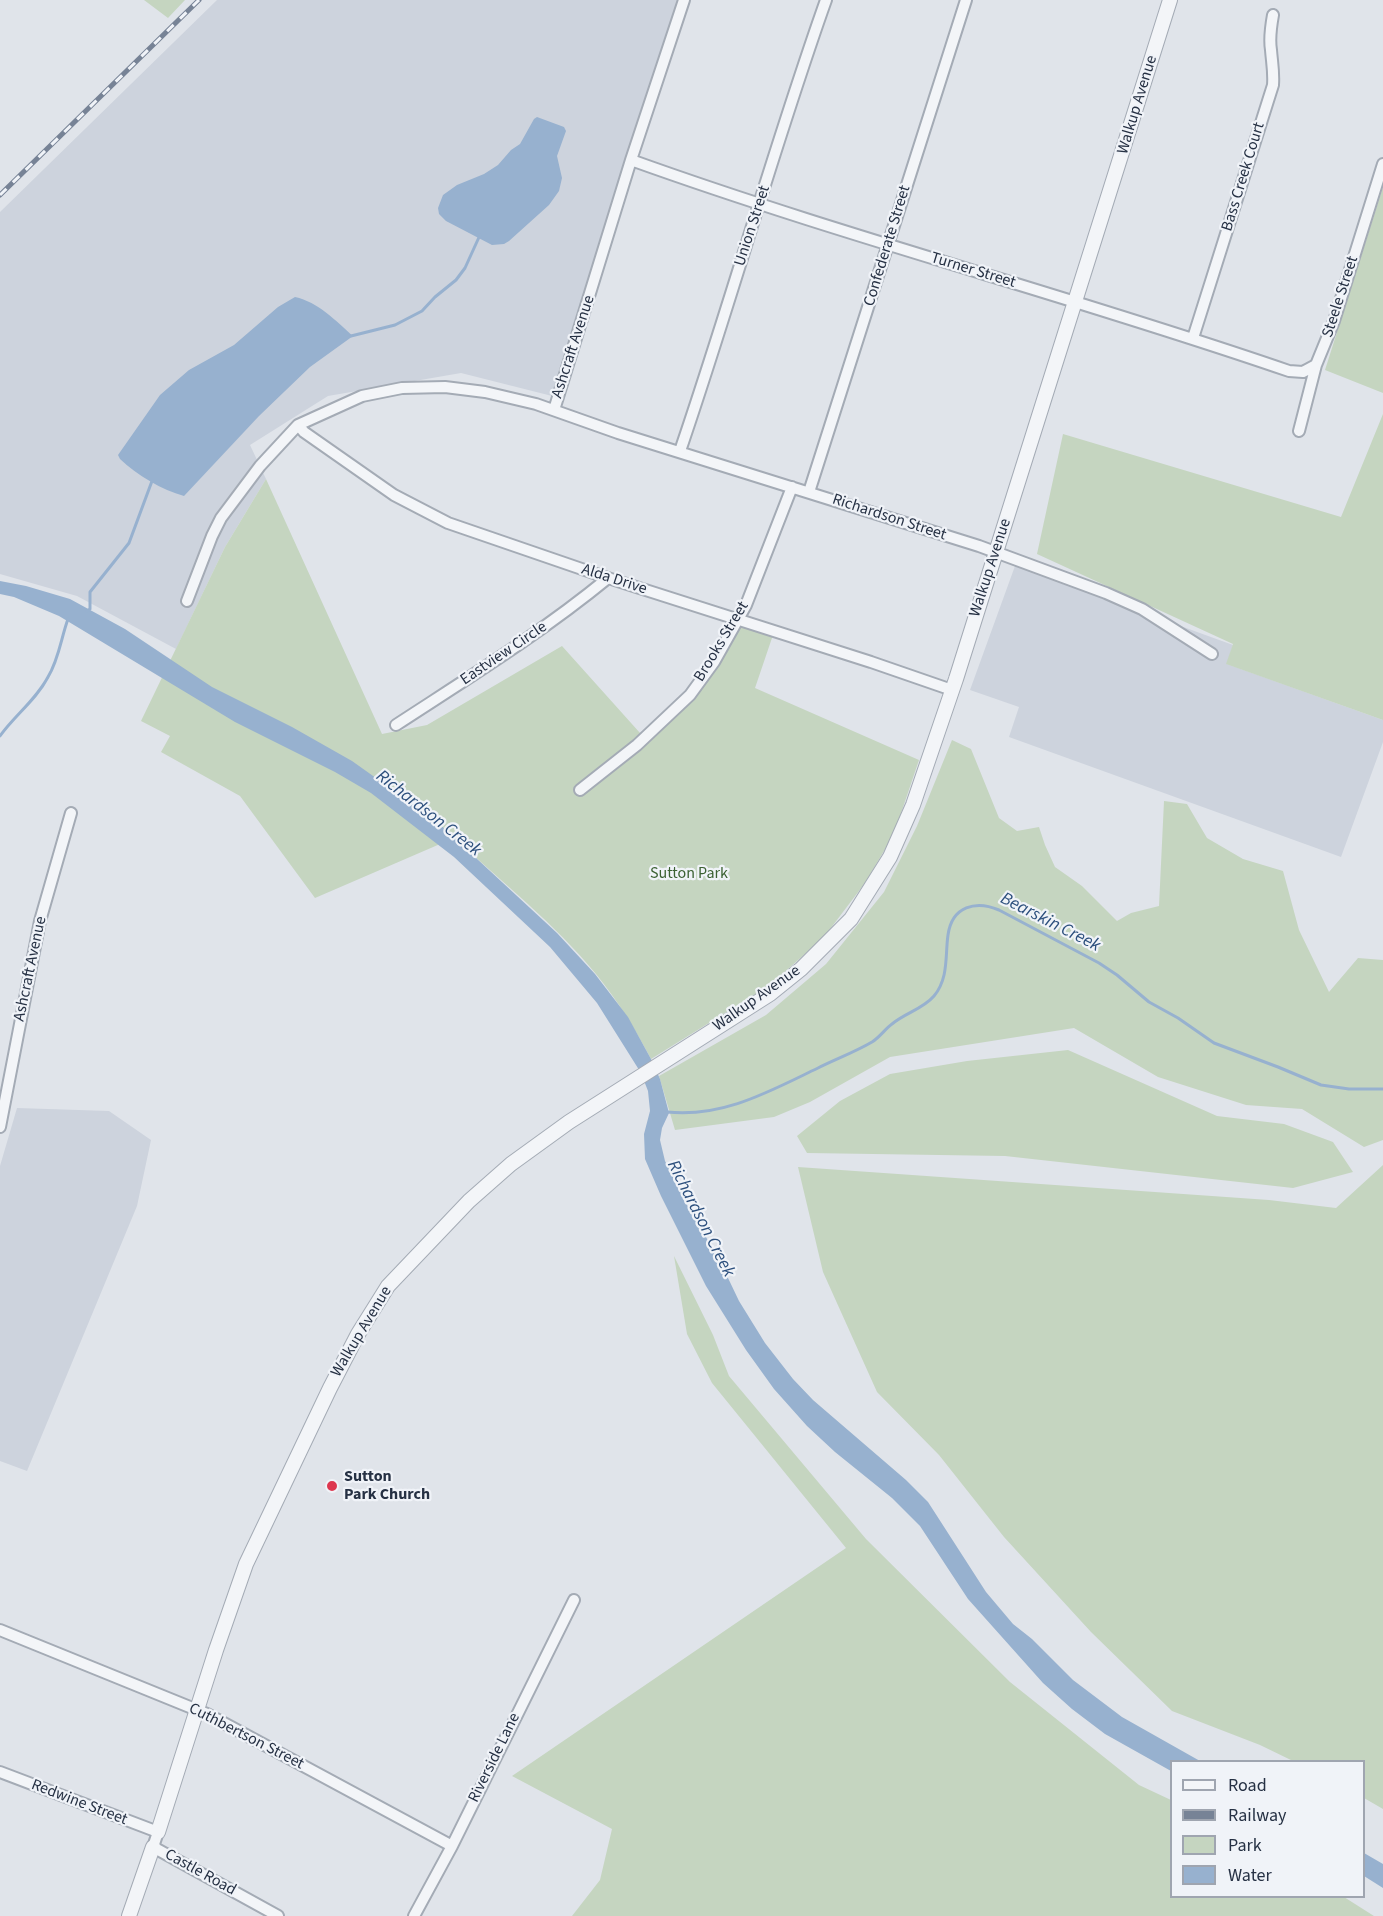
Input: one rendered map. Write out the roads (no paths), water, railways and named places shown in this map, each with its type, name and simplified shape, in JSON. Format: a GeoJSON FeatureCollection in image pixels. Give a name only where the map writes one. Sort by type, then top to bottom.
{"type":"FeatureCollection","features":[{"type":"Feature","properties":{"kind":"street","name":"Ashcraft Avenue"},"geometry":{"type":"LineString","coordinates":[[186,601],[221,518],[260,466],[298,424],[362,396],[402,388],[445,387],[485,392],[554,410],[631,160],[684,0]]}},
{"type":"Feature","properties":{"kind":"street","name":"Union Street"},"geometry":{"type":"LineString","coordinates":[[680,452],[761,203],[779,139],[826,0]]}},
{"type":"Feature","properties":{"kind":"street","name":"Confederate Street"},"geometry":{"type":"LineString","coordinates":[[810,492],[966,0]]}},
{"type":"Feature","properties":{"kind":"street","name":"Walkup Avenue"},"geometry":{"type":"LineString","coordinates":[[158,1832],[234,1596],[264,1522],[358,1334],[388,1286],[469,1201],[511,1164],[540,1142],[770,994],[801,969],[851,919],[890,857],[913,804],[952,690],[1170,0]]}},
{"type":"Feature","properties":{"kind":"street","name":"Bass Creek Court"},"geometry":{"type":"LineString","coordinates":[[1193,338],[1273,85],[1275,69],[1270,34],[1273,15]]}},
{"type":"Feature","properties":{"kind":"street","name":"Turner Street"},"geometry":{"type":"LineString","coordinates":[[631,160],[706,187],[1074,303],[1193,338],[1290,371],[1303,372],[1316,365]]}},
{"type":"Feature","properties":{"kind":"street","name":"Steele Street"},"geometry":{"type":"LineString","coordinates":[[1299,431],[1316,365],[1334,321],[1383,164]]}},
{"type":"Feature","properties":{"kind":"street","name":"Richardson Street"},"geometry":{"type":"LineString","coordinates":[[554,410],[618,433],[810,492],[1068,578],[1133,605],[1185,635],[1212,654]]}},
{"type":"Feature","properties":{"kind":"street","name":"Alda Drive"},"geometry":{"type":"LineString","coordinates":[[298,424],[304,432],[394,495],[458,526],[608,578],[952,690]]}},
{"type":"Feature","properties":{"kind":"street","name":"Brooks Street"},"geometry":{"type":"LineString","coordinates":[[580,790],[637,745],[690,694],[714,662],[739,620],[792,487]]}},
{"type":"Feature","properties":{"kind":"street","name":"Eastview Circle"},"geometry":{"type":"LineString","coordinates":[[396,725],[527,639],[573,607],[608,578]]}},
{"type":"Feature","properties":{"kind":"street","name":"Ashcraft Avenue"},"geometry":{"type":"LineString","coordinates":[[0,1127],[40,921],[71,813]]}},
{"type":"Feature","properties":{"kind":"street","name":"Riverside Lane"},"geometry":{"type":"LineString","coordinates":[[414,1916],[452,1846],[574,1600]]}},
{"type":"Feature","properties":{"kind":"street","name":"Cuthbertson Street"},"geometry":{"type":"LineString","coordinates":[[0,1630],[198,1711],[452,1846]]}},
{"type":"Feature","properties":{"kind":"street","name":"Redwine Street"},"geometry":{"type":"LineString","coordinates":[[0,1772],[158,1832]]}},
{"type":"Feature","properties":{"kind":"street"},"geometry":{"type":"LineString","coordinates":[[129,1916],[158,1832]]}},
{"type":"Feature","properties":{"kind":"street","name":"Castle Road"},"geometry":{"type":"LineString","coordinates":[[153,1847],[278,1916]]}},
{"type":"Feature","properties":{"kind":"water"},"geometry":{"type":"Polygon","coordinates":[[[537,117],[564,127],[566,131],[557,156],[562,178],[559,191],[549,205],[504,244],[492,245],[446,221],[439,214],[438,208],[443,195],[457,185],[484,174],[498,165],[511,150],[520,144],[537,117]]]}},
{"type":"Feature","properties":{"kind":"water"},"geometry":{"type":"Polygon","coordinates":[[[295,297],[319,308],[353,336],[310,367],[259,416],[184,496],[150,481],[120,459],[118,455],[160,395],[189,370],[234,345],[278,307],[295,297]]]}},
{"type":"Feature","properties":{"kind":"water"},"geometry":{"type":"Polygon","coordinates":[[[0,581],[70,599],[125,629],[212,687],[292,727],[352,761],[435,820],[557,933],[595,974],[628,1017],[651,1059],[660,1079],[669,1113],[662,1128],[660,1140],[665,1161],[689,1209],[718,1257],[739,1301],[765,1343],[813,1400],[906,1480],[928,1502],[986,1592],[1013,1624],[1032,1639],[1073,1680],[1122,1717],[1198,1760],[1170,1760],[1170,1770],[1105,1734],[1072,1709],[1043,1683],[968,1599],[920,1526],[892,1498],[807,1426],[774,1389],[746,1350],[706,1286],[645,1159],[644,1134],[650,1111],[648,1091],[641,1073],[597,1003],[550,947],[454,857],[371,793],[335,772],[235,722],[59,616],[14,597],[0,594],[0,581]]]}},
{"type":"Feature","properties":{"kind":"water"},"geometry":{"type":"Polygon","coordinates":[[[1365,1854],[1383,1864],[1383,1888],[1365,1877],[1365,1854]]]}},
{"type":"Feature","properties":{"kind":"waterway"},"geometry":{"type":"LineString","coordinates":[[351,336],[395,325],[422,311],[456,280],[465,268],[480,235]]}},
{"type":"Feature","properties":{"kind":"waterway"},"geometry":{"type":"LineString","coordinates":[[87,611],[90,609],[90,592],[129,543],[152,481],[155,481]]}},
{"type":"Feature","properties":{"kind":"waterway"},"geometry":{"type":"LineString","coordinates":[[0,736],[38,693],[48,677],[68,619]]}},
{"type":"Feature","properties":{"kind":"waterway","name":"Bearskin Creek"},"geometry":{"type":"LineString","coordinates":[[667,1112],[707,1111],[746,1101],[878,1038],[889,1026],[934,996],[944,974],[950,925],[960,912],[974,906],[999,910],[1099,963],[1149,1002],[1178,1018],[1214,1043],[1321,1085],[1349,1089],[1383,1089]]}},
{"type":"Feature","properties":{"kind":"railway"},"geometry":{"type":"LineString","coordinates":[[0,195],[199,0]]}},
{"type":"Feature","properties":{"kind":"place","name":"Sutton Park Church"},"geometry":{"type":"Point","coordinates":[332,1486]}},
{"type":"Feature","properties":{"kind":"water label","name":"Richardson Creek"},"geometry":{"type":"Point","coordinates":[428,814]}},
{"type":"Feature","properties":{"kind":"water label","name":"Richardson Creek"},"geometry":{"type":"Point","coordinates":[700,1219]}},
{"type":"Feature","properties":{"kind":"park label","name":"Sutton Park"},"geometry":{"type":"Point","coordinates":[689,874]}}]}
